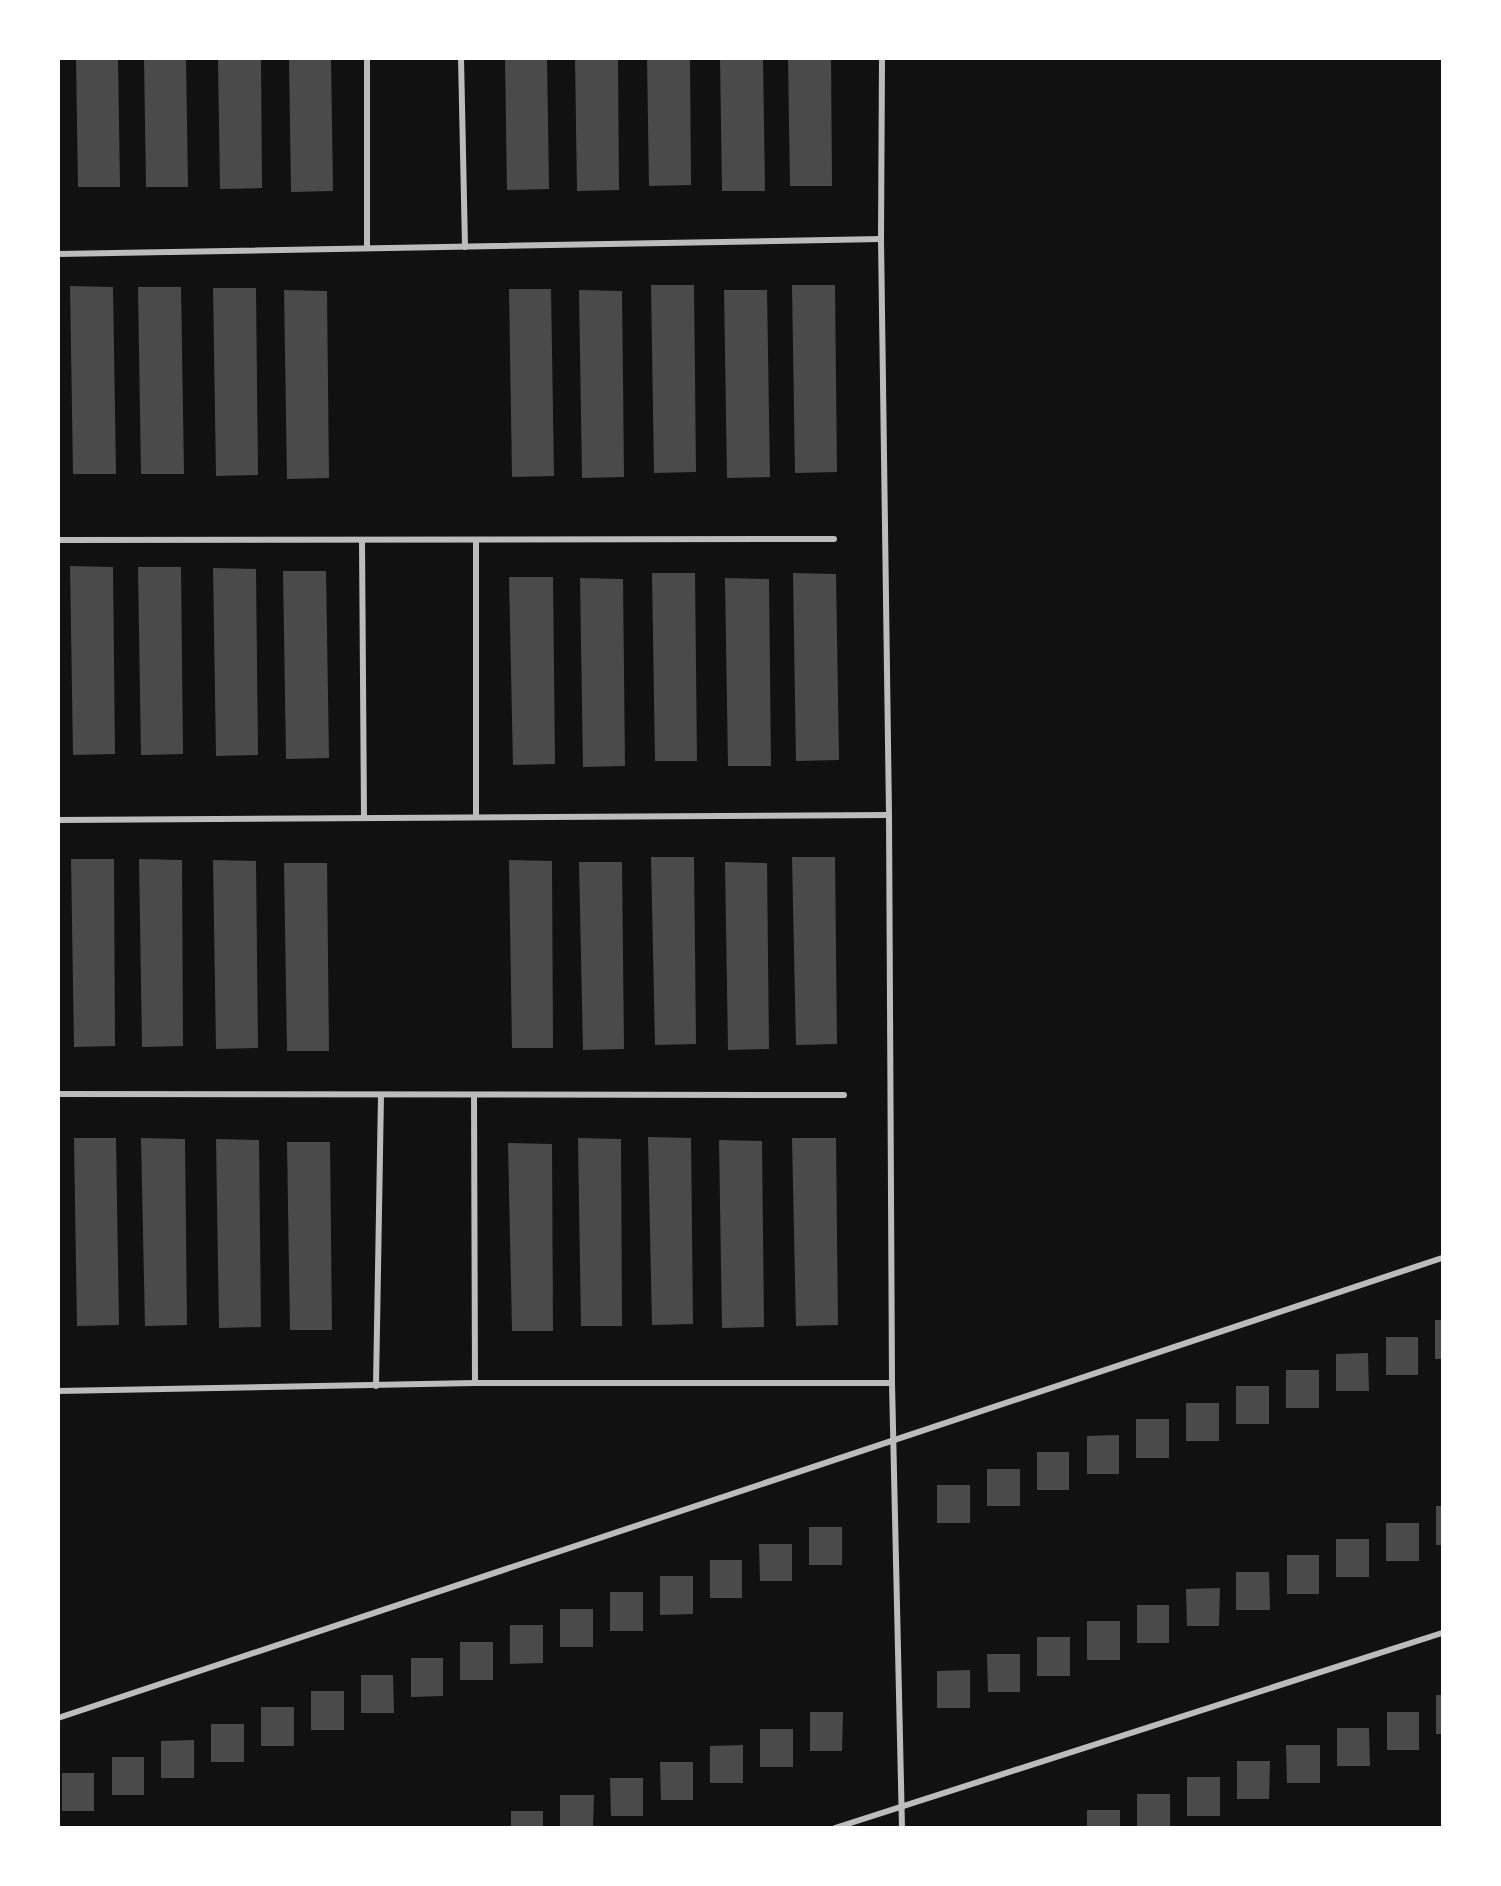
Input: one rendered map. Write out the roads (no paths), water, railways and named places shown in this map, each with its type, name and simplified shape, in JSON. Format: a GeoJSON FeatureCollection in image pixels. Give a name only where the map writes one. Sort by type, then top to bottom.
{"type":"FeatureCollection","features":[{"type":"Feature","properties":{"kind":"street"},"geometry":{"type":"LineString","coordinates":[[367,58],[368,248]]}},
{"type":"Feature","properties":{"kind":"street"},"geometry":{"type":"LineString","coordinates":[[461,58],[465,247]]}},
{"type":"Feature","properties":{"kind":"street"},"geometry":{"type":"LineString","coordinates":[[882,58],[881,239],[889,815],[892,1383],[902,1827]]}},
{"type":"Feature","properties":{"kind":"street"},"geometry":{"type":"LineString","coordinates":[[58,254],[881,239]]}},
{"type":"Feature","properties":{"kind":"street"},"geometry":{"type":"LineString","coordinates":[[58,540],[834,540]]}},
{"type":"Feature","properties":{"kind":"street"},"geometry":{"type":"LineString","coordinates":[[362,540],[364,818]]}},
{"type":"Feature","properties":{"kind":"street"},"geometry":{"type":"LineString","coordinates":[[476,540],[476,818]]}},
{"type":"Feature","properties":{"kind":"street"},"geometry":{"type":"LineString","coordinates":[[58,820],[889,815]]}},
{"type":"Feature","properties":{"kind":"street"},"geometry":{"type":"LineString","coordinates":[[58,1094],[844,1095]]}},
{"type":"Feature","properties":{"kind":"street"},"geometry":{"type":"LineString","coordinates":[[376,1386],[381,1095]]}},
{"type":"Feature","properties":{"kind":"street"},"geometry":{"type":"LineString","coordinates":[[474,1095],[475,1383]]}},
{"type":"Feature","properties":{"kind":"street"},"geometry":{"type":"LineString","coordinates":[[58,1718],[1443,1258]]}},
{"type":"Feature","properties":{"kind":"street"},"geometry":{"type":"LineString","coordinates":[[58,1390],[475,1383],[892,1383]]}},
{"type":"Feature","properties":{"kind":"street"},"geometry":{"type":"LineString","coordinates":[[835,1827],[1443,1633]]}}]}
